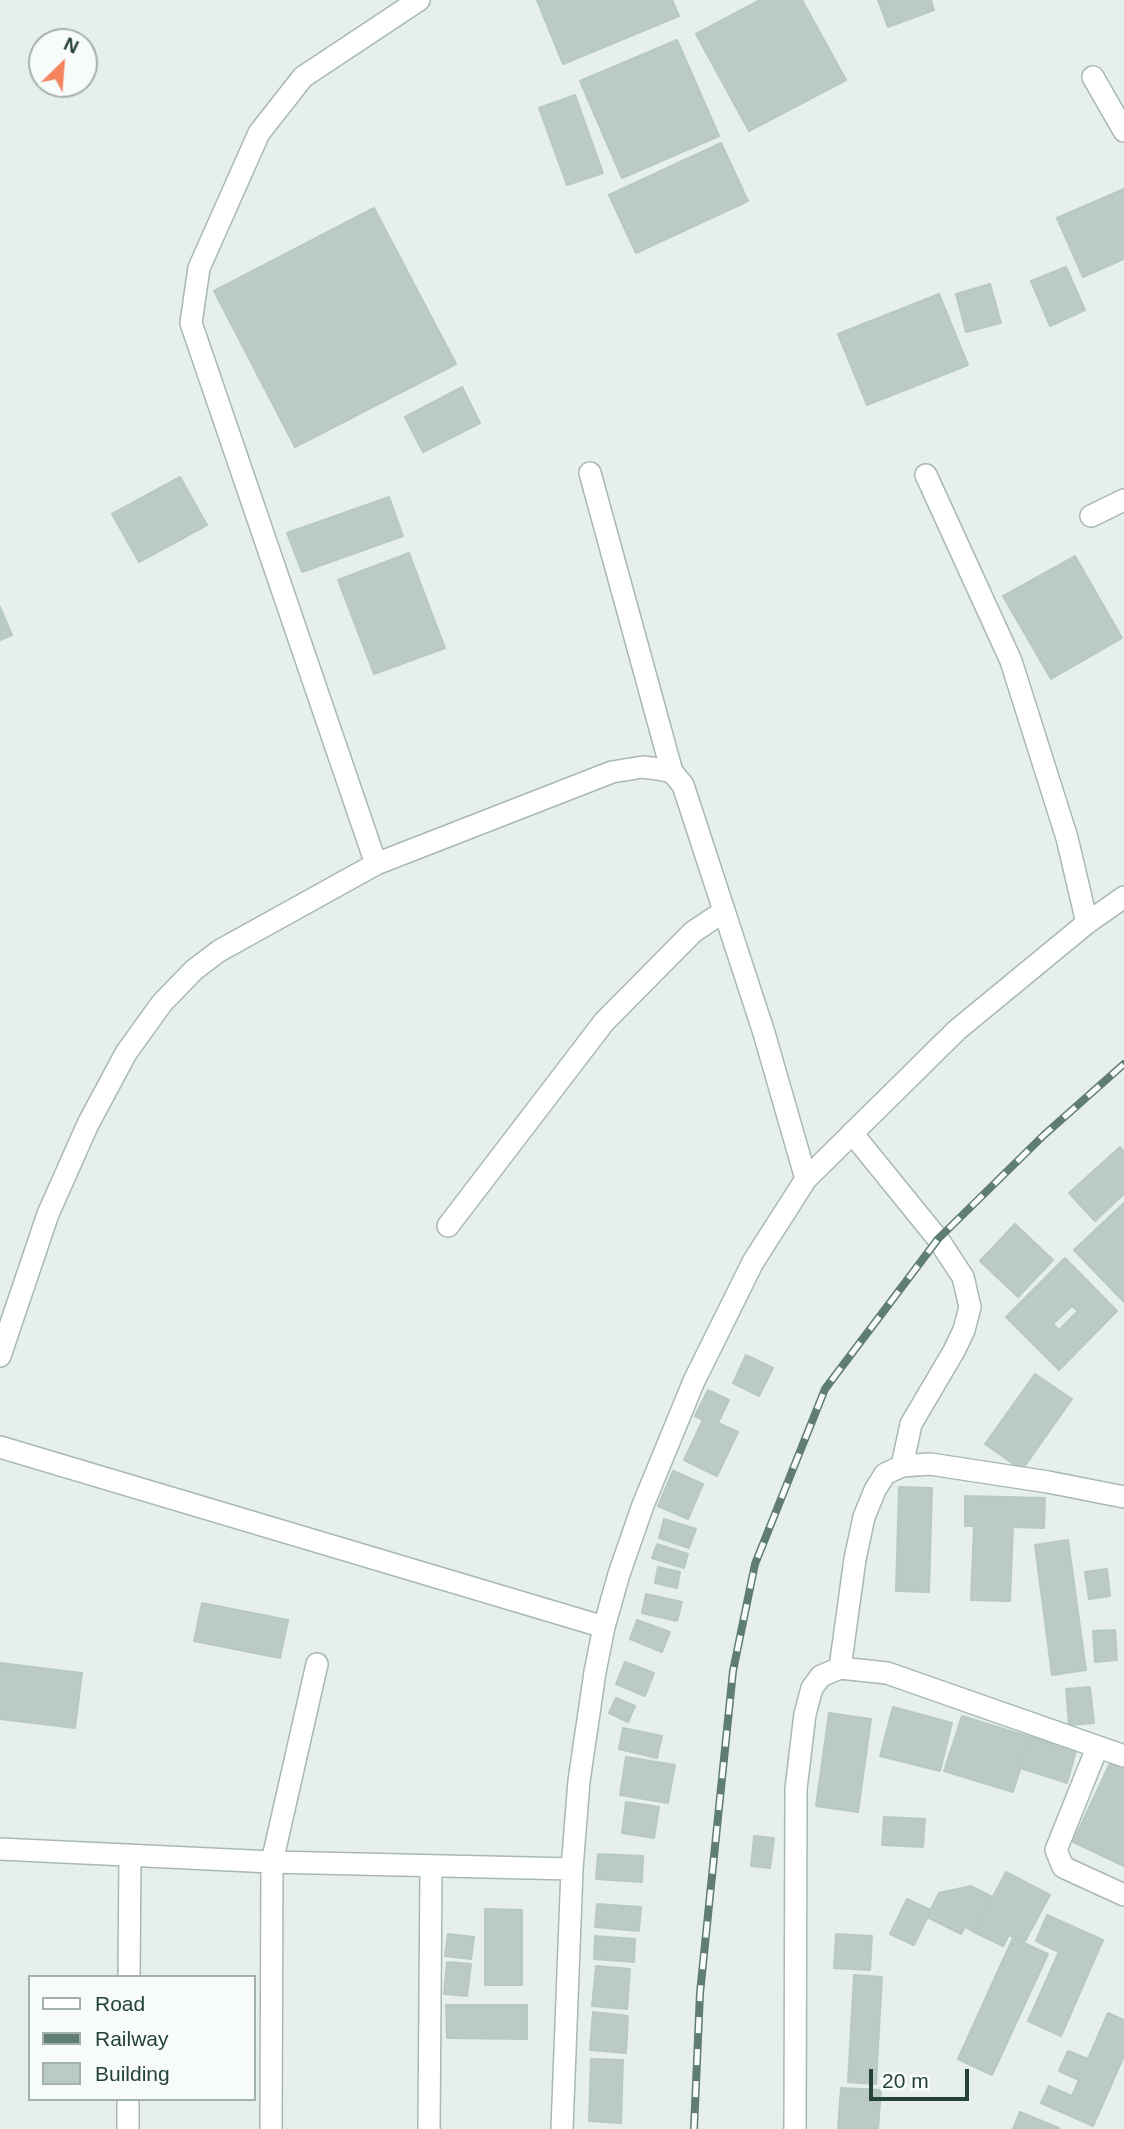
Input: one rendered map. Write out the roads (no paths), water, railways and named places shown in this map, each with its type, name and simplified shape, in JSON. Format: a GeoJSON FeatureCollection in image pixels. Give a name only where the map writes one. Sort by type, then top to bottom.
{"type":"FeatureCollection","features":[{"type":"Feature","properties":{"kind":"street"},"geometry":{"type":"LineString","coordinates":[[376,864],[191,323],[199,268],[259,133],[303,78],[419,0]]}},
{"type":"Feature","properties":{"kind":"street"},"geometry":{"type":"LineString","coordinates":[[1093,77],[1124,131]]}},
{"type":"Feature","properties":{"kind":"street"},"geometry":{"type":"LineString","coordinates":[[590,473],[672,772],[683,785],[696,819],[723,912],[764,1033],[806,1179]]}},
{"type":"Feature","properties":{"kind":"street"},"geometry":{"type":"LineString","coordinates":[[926,475],[1011,661],[1067,838],[1087,923]]}},
{"type":"Feature","properties":{"kind":"street"},"geometry":{"type":"LineString","coordinates":[[1091,516],[1124,500]]}},
{"type":"Feature","properties":{"kind":"street"},"geometry":{"type":"LineString","coordinates":[[0,1356],[48,1214],[88,1124],[126,1053],[162,1003],[194,970],[219,951],[376,864],[612,772],[643,767],[672,772]]}},
{"type":"Feature","properties":{"kind":"street"},"geometry":{"type":"LineString","coordinates":[[562,2129],[572,1869],[579,1781],[604,1627],[643,1505],[694,1381],[753,1262],[806,1179],[957,1030],[1087,923],[1124,897]]}},
{"type":"Feature","properties":{"kind":"street"},"geometry":{"type":"LineString","coordinates":[[448,1226],[604,1022],[693,932],[723,912]]}},
{"type":"Feature","properties":{"kind":"street"},"geometry":{"type":"LineString","coordinates":[[852,1133],[938,1239],[963,1277],[970,1307],[964,1330],[954,1351],[911,1424],[902,1466]]}},
{"type":"Feature","properties":{"kind":"street"},"geometry":{"type":"LineString","coordinates":[[0,1447],[604,1627]]}},
{"type":"Feature","properties":{"kind":"street"},"geometry":{"type":"LineString","coordinates":[[840,1668],[855,1559],[864,1517],[885,1474],[902,1466],[930,1464],[1124,1497]]}},
{"type":"Feature","properties":{"kind":"street"},"geometry":{"type":"LineString","coordinates":[[271,2129],[272,1862],[317,1664]]}},
{"type":"Feature","properties":{"kind":"street"},"geometry":{"type":"LineString","coordinates":[[795,2129],[796,1789],[805,1714],[812,1688],[821,1676],[840,1668],[887,1673],[1124,1756]]}},
{"type":"Feature","properties":{"kind":"street"},"geometry":{"type":"LineString","coordinates":[[1097,1748],[1056,1850],[1063,1867],[1124,1895]]}},
{"type":"Feature","properties":{"kind":"street"},"geometry":{"type":"LineString","coordinates":[[0,1849],[272,1862],[572,1869]]}},
{"type":"Feature","properties":{"kind":"street"},"geometry":{"type":"LineString","coordinates":[[129,1975],[130,1855]]}},
{"type":"Feature","properties":{"kind":"street"},"geometry":{"type":"LineString","coordinates":[[429,2129],[431,1867]]}},
{"type":"Feature","properties":{"kind":"street"},"geometry":{"type":"LineString","coordinates":[[128,2101],[128,2129]]}},
{"type":"Feature","properties":{"kind":"railway"},"geometry":{"type":"LineString","coordinates":[[694,2129],[700,1993],[733,1671],[755,1564],[825,1389],[938,1239],[1044,1135],[1124,1064]]}}]}
